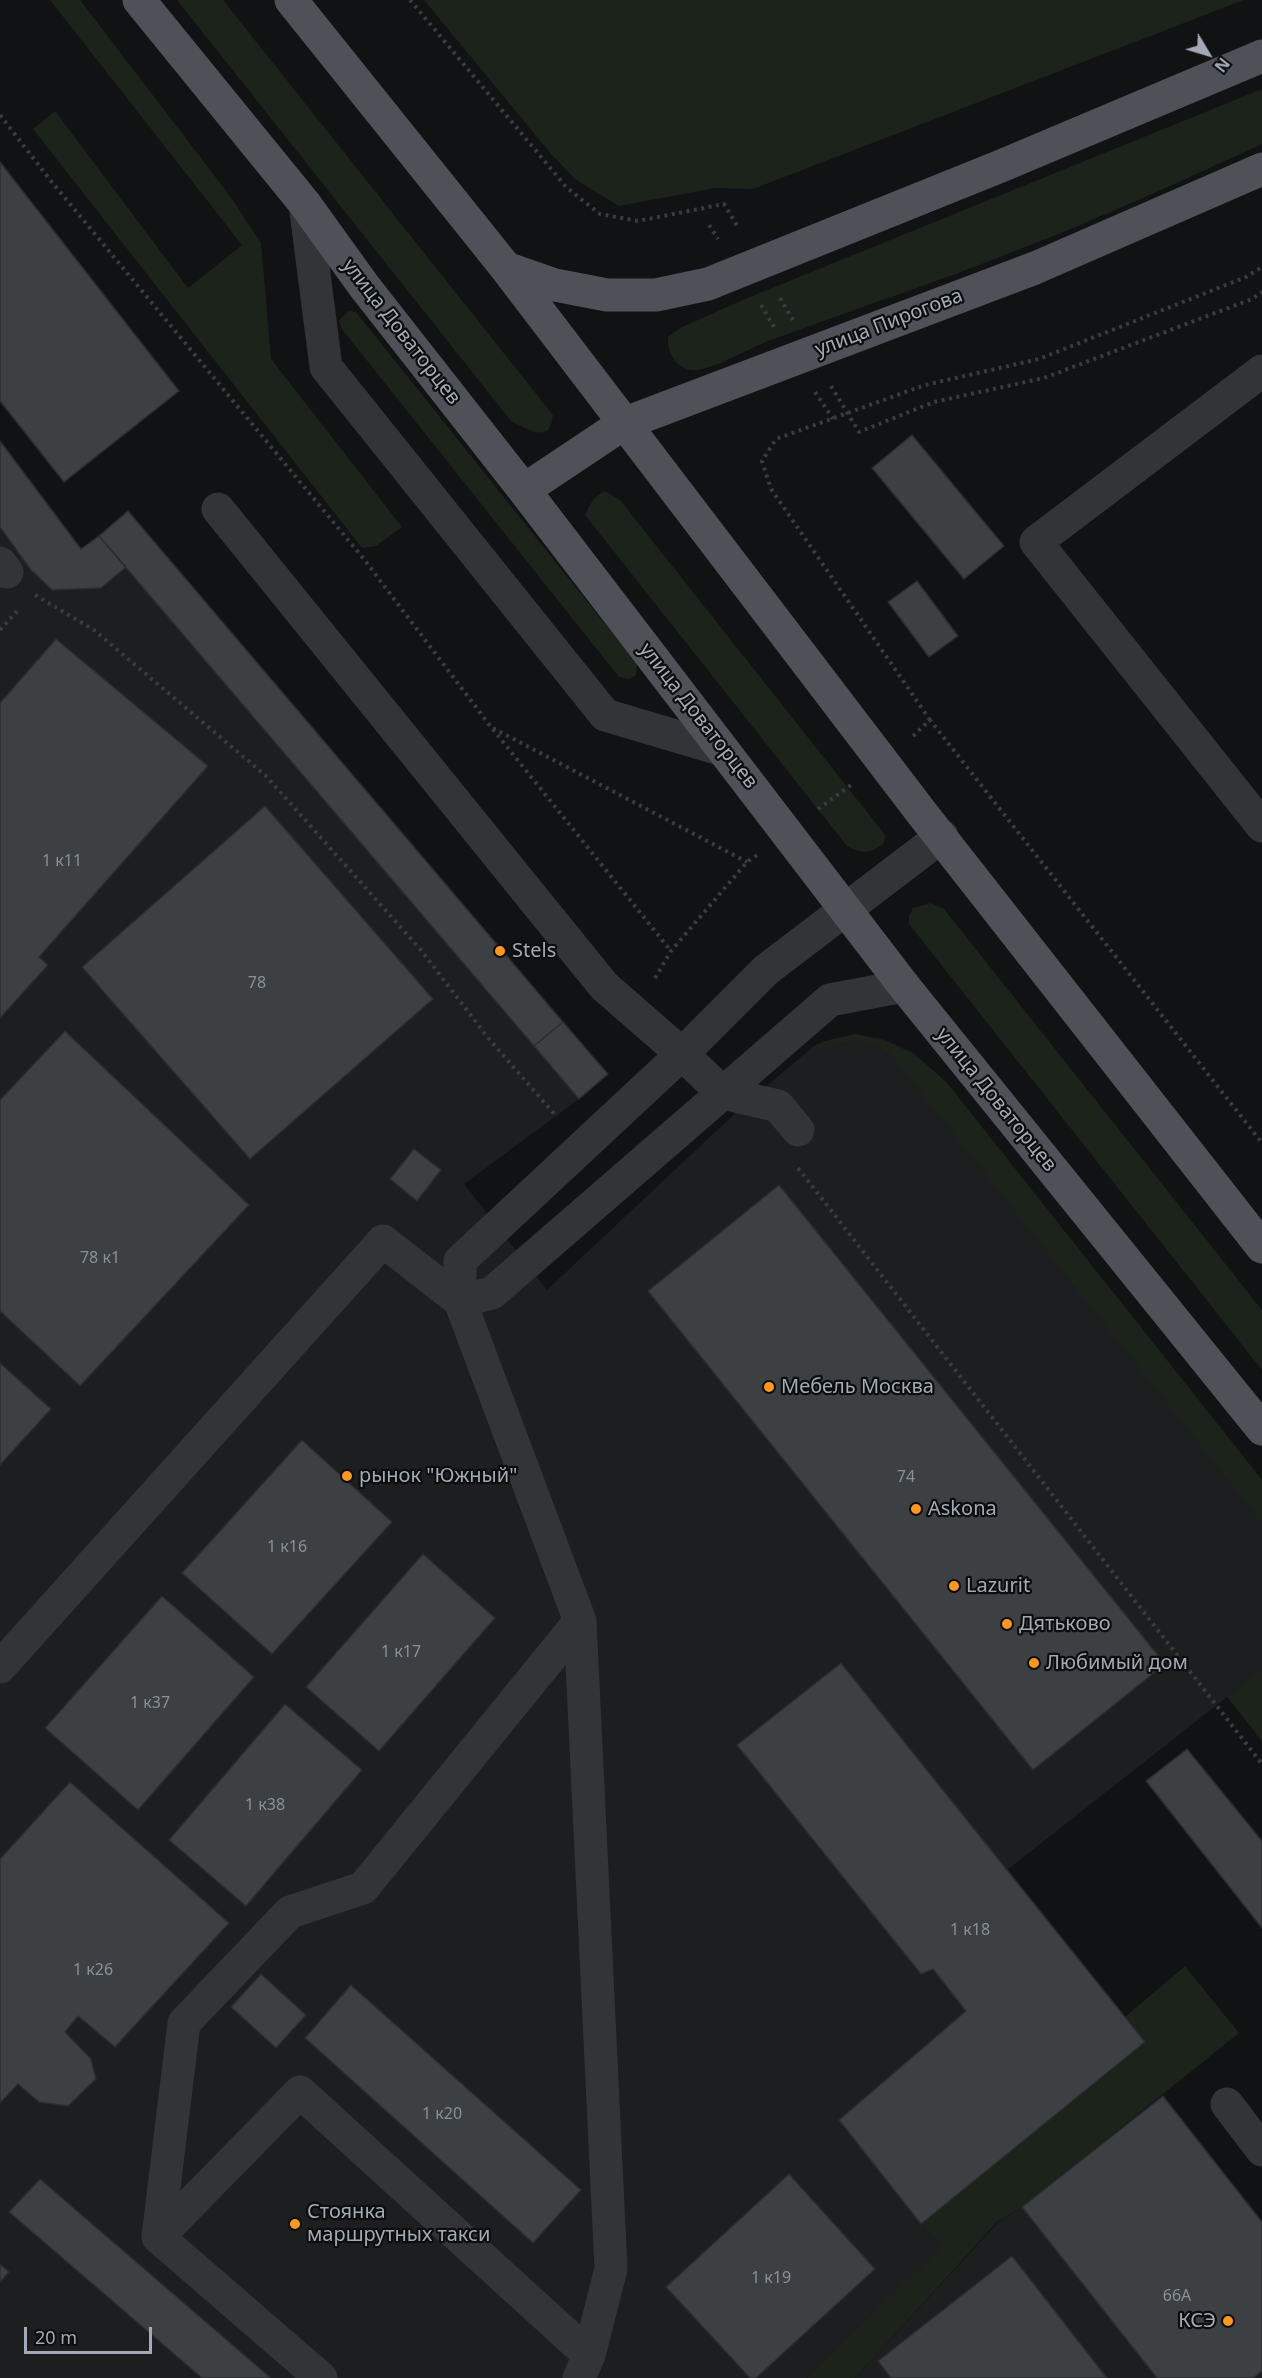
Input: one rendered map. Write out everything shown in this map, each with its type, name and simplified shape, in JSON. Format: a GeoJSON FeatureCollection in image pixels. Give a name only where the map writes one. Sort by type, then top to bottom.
{"type":"FeatureCollection","features":[{"type":"Feature","properties":{"kind":"main road","name":"улица Доваторцев"},"geometry":{"type":"LineString","coordinates":[[139,0],[305,204],[364,286],[524,490],[904,986],[1262,1429]]}},
{"type":"Feature","properties":{"kind":"main road"},"geometry":{"type":"LineString","coordinates":[[291,0],[506,268],[623,424],[1262,1246]]}},
{"type":"Feature","properties":{"kind":"main road"},"geometry":{"type":"LineString","coordinates":[[506,268],[555,285],[607,295],[656,295],[708,284],[1001,166],[1262,56]]}},
{"type":"Feature","properties":{"kind":"main road","name":"улица Пирогова"},"geometry":{"type":"LineString","coordinates":[[524,490],[623,424],[1035,268],[1262,169]]}},
{"type":"Feature","properties":{"kind":"lane"},"geometry":{"type":"LineString","coordinates":[[305,204],[326,367],[605,715],[723,750]]}},
{"type":"Feature","properties":{"kind":"lane"},"geometry":{"type":"LineString","coordinates":[[1262,371],[1036,542],[1262,826]]}},
{"type":"Feature","properties":{"kind":"lane"},"geometry":{"type":"LineString","coordinates":[[218,509],[604,986],[723,1093],[777,1106],[794,1144]]}},
{"type":"Feature","properties":{"kind":"lane"},"geometry":{"type":"LineString","coordinates":[[158,2237],[300,2092],[584,2366],[611,2269],[580,1621],[460,1301],[460,1261],[682,1054],[766,970],[942,836]]}},
{"type":"Feature","properties":{"kind":"lane"},"geometry":{"type":"LineString","coordinates":[[460,1301],[492,1293],[830,1000],[904,986]]}},
{"type":"Feature","properties":{"kind":"lane"},"geometry":{"type":"LineString","coordinates":[[0,1667],[382,1241],[460,1301]]}},
{"type":"Feature","properties":{"kind":"lane"},"geometry":{"type":"LineString","coordinates":[[158,2237],[184,2023],[290,1912],[363,1888],[580,1621]]}},
{"type":"Feature","properties":{"kind":"lane"},"geometry":{"type":"LineString","coordinates":[[1227,2104],[1262,2150]]}},
{"type":"Feature","properties":{"kind":"lane"},"geometry":{"type":"LineString","coordinates":[[158,2237],[321,2378]]}},
{"type":"Feature","properties":{"kind":"path"},"geometry":{"type":"LineString","coordinates":[[0,115],[51,181],[363,558],[491,727],[671,951],[651,985],[647,1023]]}},
{"type":"Feature","properties":{"kind":"path"},"geometry":{"type":"LineString","coordinates":[[709,225],[833,419]]}},
{"type":"Feature","properties":{"kind":"path"},"geometry":{"type":"LineString","coordinates":[[930,720],[771,489],[762,461],[776,439],[925,385],[1040,359],[1246,277],[1262,267]]}},
{"type":"Feature","properties":{"kind":"path"},"geometry":{"type":"LineString","coordinates":[[32,594],[94,630],[266,776],[420,949],[489,1039],[562,1123]]}},
{"type":"Feature","properties":{"kind":"path"},"geometry":{"type":"LineString","coordinates":[[0,630],[26,601]]}},
{"type":"Feature","properties":{"kind":"path"},"geometry":{"type":"LineString","coordinates":[[491,727],[747,862]]}},
{"type":"Feature","properties":{"kind":"path"},"geometry":{"type":"LineString","coordinates":[[794,1144],[1262,1764]]}},
{"type":"Feature","properties":{"kind":"shaded area"},"geometry":{"type":"Polygon","coordinates":[[[50,0],[80,0],[230,196],[261,243],[271,359],[402,527],[376,546],[362,548],[33,129],[55,111],[188,288],[242,245],[50,0]]]}},
{"type":"Feature","properties":{"kind":"shaded area"},"geometry":{"type":"Polygon","coordinates":[[[177,0],[223,0],[553,415],[548,430],[531,431],[511,421],[177,0]]]}},
{"type":"Feature","properties":{"kind":"shaded area"},"geometry":{"type":"Polygon","coordinates":[[[424,0],[1244,0],[753,189],[715,188],[619,206],[576,180],[551,154],[424,0]]]}},
{"type":"Feature","properties":{"kind":"shaded area"},"geometry":{"type":"Polygon","coordinates":[[[1262,89],[1262,144],[1046,239],[771,340],[708,367],[699,370],[685,369],[673,358],[668,337],[680,328],[745,299],[1262,89]]]}},
{"type":"Feature","properties":{"kind":"shaded area"},"geometry":{"type":"Polygon","coordinates":[[[349,311],[356,312],[637,664],[636,675],[630,679],[619,677],[341,328],[339,320],[349,311]]]}},
{"type":"Feature","properties":{"kind":"shaded area","name":"рынок \"Южный\""},"geometry":{"type":"Polygon","coordinates":[[[0,441],[81,549],[128,511],[608,1074],[579,1099],[464,1184],[547,1290],[744,1105],[814,1046],[855,1034],[885,1040],[915,1054],[947,1083],[1262,1480],[1262,1741],[1227,1697],[1007,1870],[1145,2042],[921,2224],[944,2245],[807,2378],[0,2378],[0,441]]]}},
{"type":"Feature","properties":{"kind":"shaded area"},"geometry":{"type":"Polygon","coordinates":[[[605,491],[620,500],[886,836],[883,844],[874,850],[865,852],[847,846],[585,515],[593,501],[605,491]]]}},
{"type":"Feature","properties":{"kind":"shaded area"},"geometry":{"type":"Polygon","coordinates":[[[931,903],[944,909],[1262,1310],[1262,1370],[909,924],[909,916],[913,908],[931,903]]]}},
{"type":"Feature","properties":{"kind":"shaded area"},"geometry":{"type":"Polygon","coordinates":[[[855,1034],[884,1041],[906,1050],[947,1083],[1262,1480],[1262,1523],[893,1057],[874,1044],[856,1041],[815,1050],[814,1046],[825,1041],[855,1034]]]}},
{"type":"Feature","properties":{"kind":"shaded area"},"geometry":{"type":"Polygon","coordinates":[[[1262,1669],[1262,1741],[1228,1696],[1262,1669]]]}},
{"type":"Feature","properties":{"kind":"shaded area"},"geometry":{"type":"Polygon","coordinates":[[[1185,1966],[1239,2033],[1022,2207],[997,2222],[855,2378],[807,2378],[943,2245],[921,2224],[1145,2043],[1125,2017],[1185,1966]]]}},
{"type":"Feature","properties":{"kind":"shaded area"},"geometry":{"type":"Polygon","coordinates":[[[1163,2096],[1262,2222],[1262,2378],[855,2378],[998,2222],[1022,2207],[1163,2096]]]}},
{"type":"Feature","properties":{"kind":"building"},"geometry":{"type":"Polygon","coordinates":[[[0,162],[179,391],[64,482],[0,401],[0,162]]]}},
{"type":"Feature","properties":{"kind":"building"},"geometry":{"type":"Polygon","coordinates":[[[912,435],[1004,546],[964,579],[872,468],[912,435]]]}},
{"type":"Feature","properties":{"kind":"building"},"geometry":{"type":"Polygon","coordinates":[[[0,441],[81,549],[99,536],[126,567],[101,588],[52,590],[31,570],[0,527],[0,441]]]}},
{"type":"Feature","properties":{"kind":"building"},"geometry":{"type":"Polygon","coordinates":[[[128,511],[563,1022],[534,1046],[99,536],[128,511]]]}},
{"type":"Feature","properties":{"kind":"building"},"geometry":{"type":"Polygon","coordinates":[[[917,581],[958,636],[929,657],[888,602],[917,581]]]}},
{"type":"Feature","properties":{"kind":"building"},"geometry":{"type":"Polygon","coordinates":[[[56,639],[208,766],[39,957],[48,965],[0,1018],[0,703],[56,639]]]}},
{"type":"Feature","properties":{"kind":"building"},"geometry":{"type":"Polygon","coordinates":[[[265,806],[433,999],[250,1159],[82,967],[265,806]]]}},
{"type":"Feature","properties":{"kind":"building"},"geometry":{"type":"Polygon","coordinates":[[[563,1022],[608,1074],[579,1099],[534,1046],[563,1022]]]}},
{"type":"Feature","properties":{"kind":"building"},"geometry":{"type":"Polygon","coordinates":[[[65,1031],[249,1205],[80,1386],[0,1311],[0,1100],[65,1031]]]}},
{"type":"Feature","properties":{"kind":"building"},"geometry":{"type":"Polygon","coordinates":[[[414,1149],[441,1170],[417,1201],[390,1179],[414,1149]]]}},
{"type":"Feature","properties":{"kind":"building"},"geometry":{"type":"Polygon","coordinates":[[[779,1185],[1165,1664],[1033,1770],[648,1291],[779,1185]]]}},
{"type":"Feature","properties":{"kind":"building"},"geometry":{"type":"Polygon","coordinates":[[[0,1363],[51,1409],[0,1465],[0,1363]]]}},
{"type":"Feature","properties":{"kind":"building"},"geometry":{"type":"Polygon","coordinates":[[[302,1440],[392,1522],[272,1654],[182,1573],[302,1440]]]}},
{"type":"Feature","properties":{"kind":"building"},"geometry":{"type":"Polygon","coordinates":[[[423,1554],[495,1618],[379,1751],[306,1687],[423,1554]]]}},
{"type":"Feature","properties":{"kind":"building"},"geometry":{"type":"Polygon","coordinates":[[[162,1596],[254,1677],[138,1810],[45,1728],[162,1596]]]}},
{"type":"Feature","properties":{"kind":"building"},"geometry":{"type":"Polygon","coordinates":[[[841,1663],[1145,2042],[921,2224],[839,2120],[966,2011],[933,1969],[921,1974],[737,1745],[841,1663]]]}},
{"type":"Feature","properties":{"kind":"building"},"geometry":{"type":"Polygon","coordinates":[[[285,1704],[362,1770],[246,1906],[169,1840],[285,1704]]]}},
{"type":"Feature","properties":{"kind":"building"},"geometry":{"type":"Polygon","coordinates":[[[1187,1749],[1262,1841],[1262,1928],[1146,1781],[1187,1749]]]}},
{"type":"Feature","properties":{"kind":"building"},"geometry":{"type":"Polygon","coordinates":[[[70,1782],[229,1923],[115,2047],[78,2016],[65,2032],[91,2059],[96,2079],[68,2106],[39,2102],[18,2084],[0,2103],[0,1859],[70,1782]]]}},
{"type":"Feature","properties":{"kind":"building"},"geometry":{"type":"Polygon","coordinates":[[[261,1974],[306,2015],[276,2048],[231,2007],[261,1974]]]}},
{"type":"Feature","properties":{"kind":"building"},"geometry":{"type":"Polygon","coordinates":[[[351,1985],[581,2190],[533,2243],[305,2038],[351,1985]]]}},
{"type":"Feature","properties":{"kind":"building"},"geometry":{"type":"Polygon","coordinates":[[[1163,2096],[1262,2222],[1262,2371],[1253,2378],[1157,2378],[1022,2207],[1163,2096]]]}},
{"type":"Feature","properties":{"kind":"building"},"geometry":{"type":"Polygon","coordinates":[[[789,2174],[875,2269],[756,2378],[750,2378],[666,2287],[789,2174]]]}},
{"type":"Feature","properties":{"kind":"building"},"geometry":{"type":"Polygon","coordinates":[[[40,2179],[271,2378],[202,2378],[9,2212],[40,2179]]]}},
{"type":"Feature","properties":{"kind":"building"},"geometry":{"type":"Polygon","coordinates":[[[1012,2256],[1107,2378],[891,2378],[878,2361],[1012,2256]]]}},
{"type":"Feature","properties":{"kind":"building"},"geometry":{"type":"Polygon","coordinates":[[[0,2264],[9,2272],[0,2282],[0,2264]]]}},
{"type":"Feature","properties":{"kind":"place","name":"Stels"},"geometry":{"type":"Point","coordinates":[500,951]}},
{"type":"Feature","properties":{"kind":"place","name":"Мебель Москва"},"geometry":{"type":"Point","coordinates":[769,1387]}},
{"type":"Feature","properties":{"kind":"place","name":"рынок \"Южный\""},"geometry":{"type":"Point","coordinates":[347,1476]}},
{"type":"Feature","properties":{"kind":"place","name":"Askona"},"geometry":{"type":"Point","coordinates":[916,1509]}},
{"type":"Feature","properties":{"kind":"place","name":"Lazurit"},"geometry":{"type":"Point","coordinates":[954,1586]}},
{"type":"Feature","properties":{"kind":"place","name":"Дятьково"},"geometry":{"type":"Point","coordinates":[1007,1624]}},
{"type":"Feature","properties":{"kind":"place","name":"Любимый дом"},"geometry":{"type":"Point","coordinates":[1034,1663]}},
{"type":"Feature","properties":{"kind":"place","name":"Стоянка маршрутных такси"},"geometry":{"type":"Point","coordinates":[295,2224]}},
{"type":"Feature","properties":{"kind":"place","name":"КСЭ"},"geometry":{"type":"Point","coordinates":[1228,2321]}}]}
